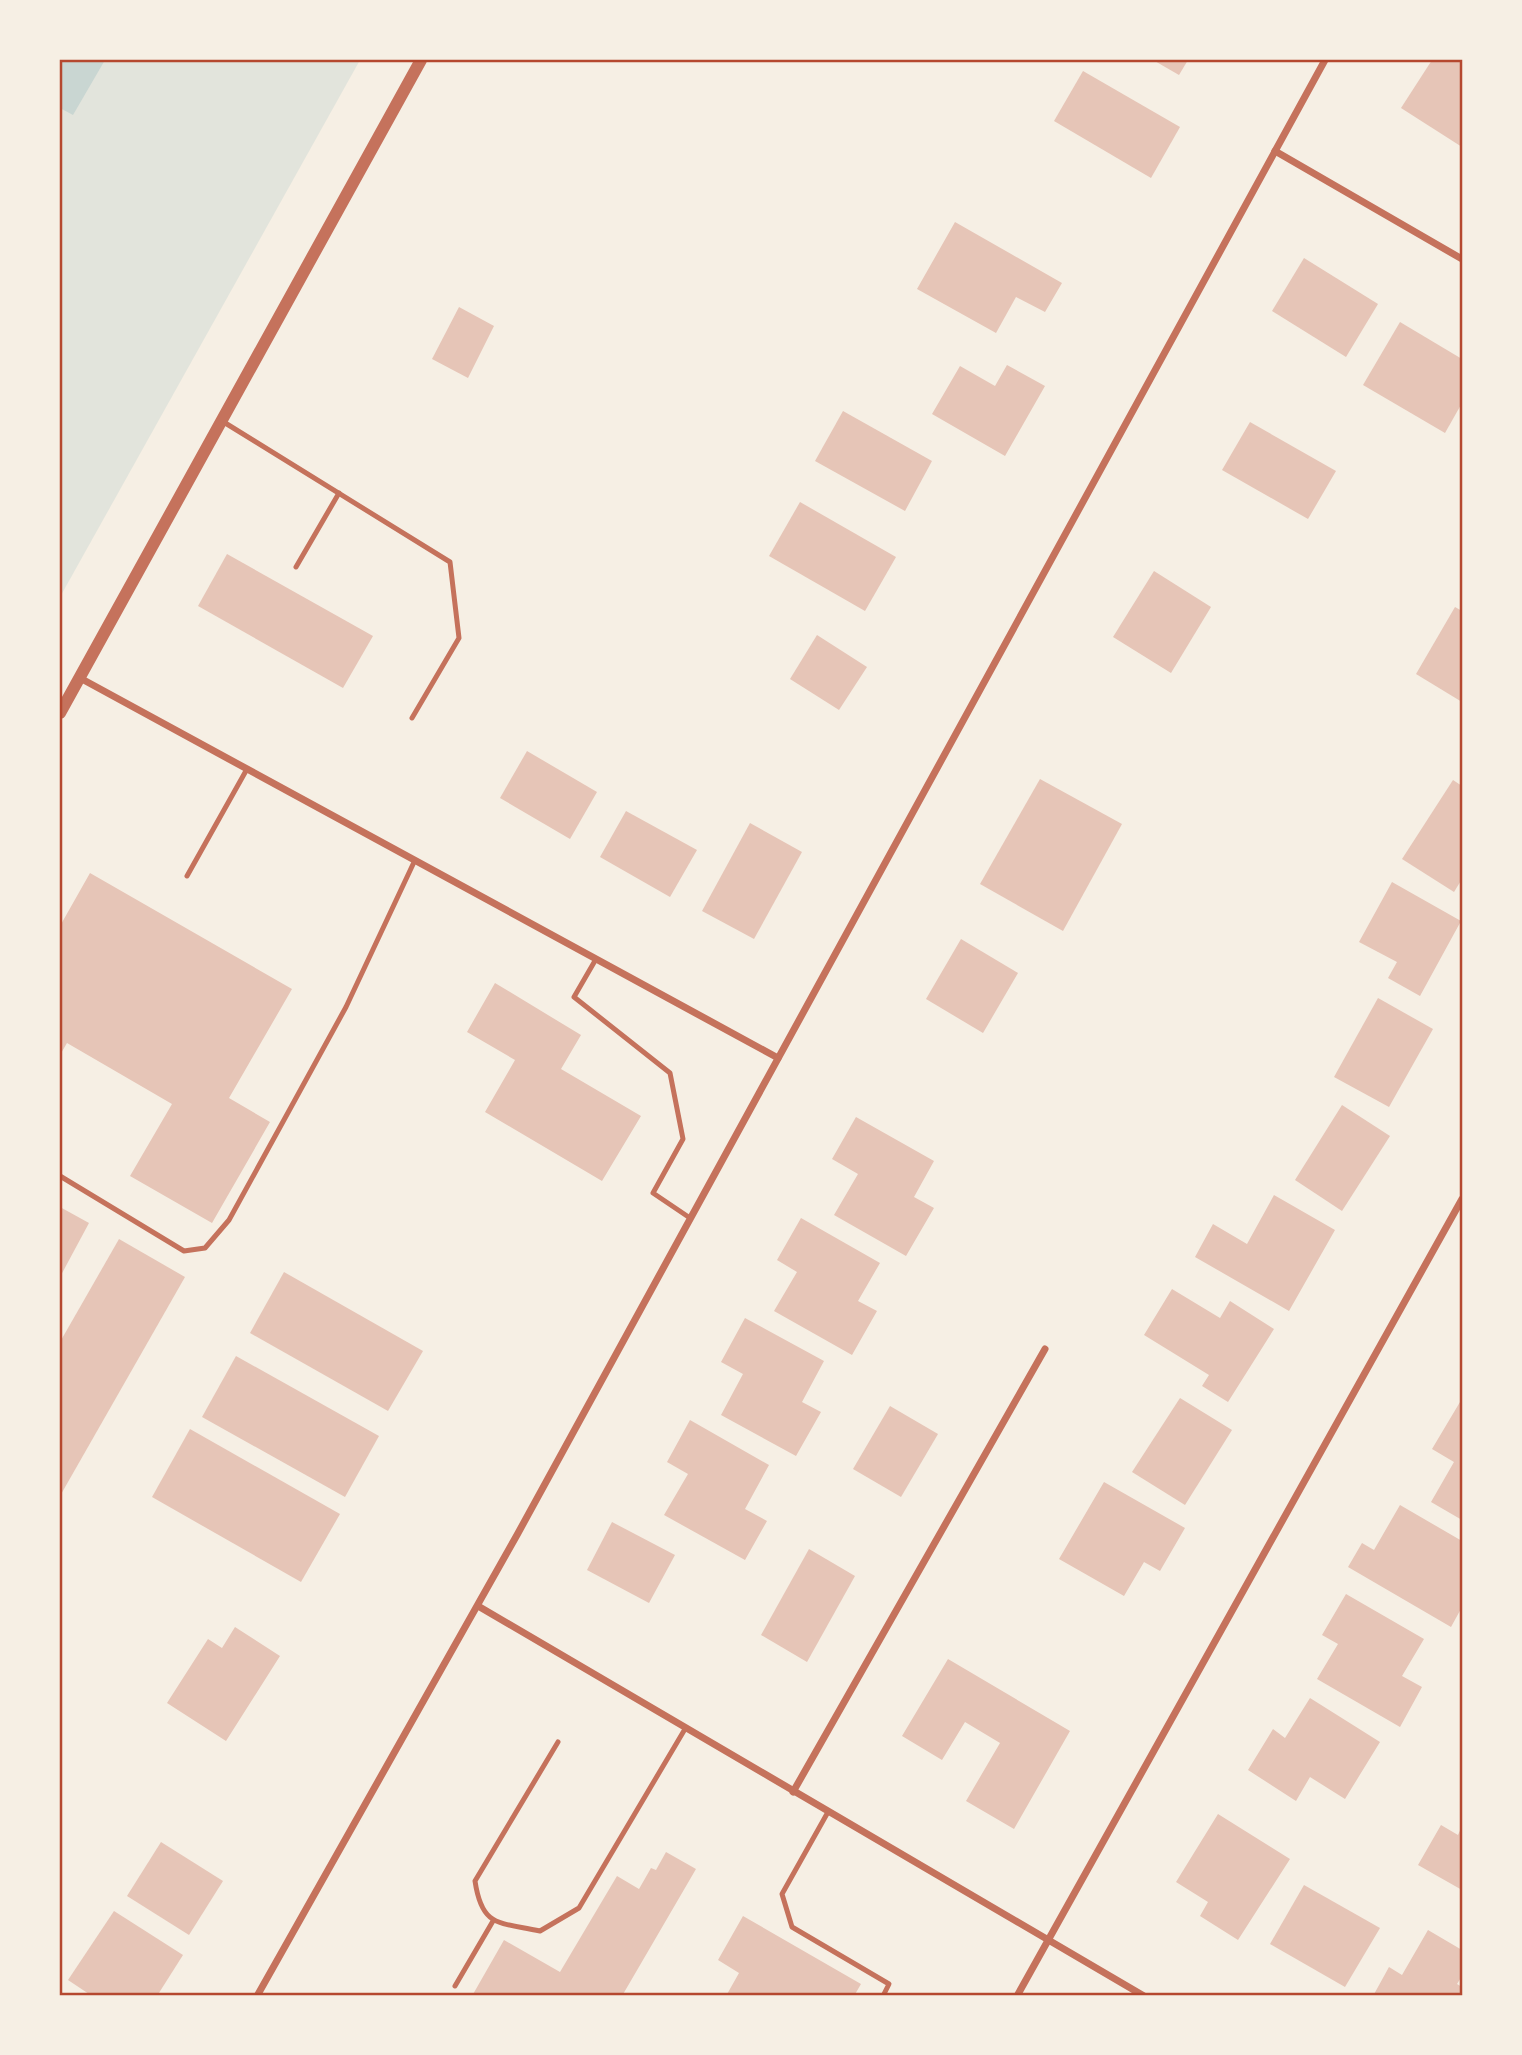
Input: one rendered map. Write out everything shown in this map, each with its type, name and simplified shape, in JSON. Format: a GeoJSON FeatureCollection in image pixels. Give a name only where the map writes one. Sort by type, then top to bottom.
{"type":"FeatureCollection","features":[{"type":"Feature","properties":{"kind":"street"},"geometry":{"type":"LineString","coordinates":[[60,713],[421,60]]}},
{"type":"Feature","properties":{"kind":"street"},"geometry":{"type":"LineString","coordinates":[[257,1996],[478,1606],[1325,60]]}},
{"type":"Feature","properties":{"kind":"street"},"geometry":{"type":"LineString","coordinates":[[1275,152],[1462,259]]}},
{"type":"Feature","properties":{"kind":"street"},"geometry":{"type":"LineString","coordinates":[[80,678],[778,1058]]}},
{"type":"Feature","properties":{"kind":"street"},"geometry":{"type":"LineString","coordinates":[[1017,1996],[1462,1199]]}},
{"type":"Feature","properties":{"kind":"street"},"geometry":{"type":"LineString","coordinates":[[793,1792],[1045,1349]]}},
{"type":"Feature","properties":{"kind":"street"},"geometry":{"type":"LineString","coordinates":[[478,1606],[1144,1996]]}},
{"type":"Feature","properties":{"kind":"lane"},"geometry":{"type":"LineString","coordinates":[[222,421],[450,562],[459,638],[412,718]]}},
{"type":"Feature","properties":{"kind":"lane"},"geometry":{"type":"LineString","coordinates":[[296,567],[339,493]]}},
{"type":"Feature","properties":{"kind":"lane"},"geometry":{"type":"LineString","coordinates":[[187,876],[247,769]]}},
{"type":"Feature","properties":{"kind":"lane"},"geometry":{"type":"LineString","coordinates":[[60,1176],[184,1251],[205,1248],[229,1220],[328,1041],[415,860]]}},
{"type":"Feature","properties":{"kind":"lane"},"geometry":{"type":"LineString","coordinates":[[596,959],[574,998],[670,1073],[683,1139],[653,1193],[690,1219]]}},
{"type":"Feature","properties":{"kind":"lane"},"geometry":{"type":"LineString","coordinates":[[558,1742],[475,1881],[478,1906],[493,1921],[541,1931],[579,1908],[685,1729]]}},
{"type":"Feature","properties":{"kind":"lane"},"geometry":{"type":"LineString","coordinates":[[828,1812],[782,1894],[792,1927],[889,1984],[883,1996]]}},
{"type":"Feature","properties":{"kind":"lane"},"geometry":{"type":"LineString","coordinates":[[455,1986],[493,1921]]}},
{"type":"Feature","properties":{"kind":"shaded area"},"geometry":{"type":"Polygon","coordinates":[[[60,60],[360,60],[60,597],[60,60]]]}},
{"type":"Feature","properties":{"kind":"shaded area"},"geometry":{"type":"Polygon","coordinates":[[[60,60],[105,60],[73,115],[60,108],[60,60]]]}},
{"type":"Feature","properties":{"kind":"building"},"geometry":{"type":"Polygon","coordinates":[[[1153,60],[1188,60],[1179,75],[1153,60]]]}},
{"type":"Feature","properties":{"kind":"building"},"geometry":{"type":"Polygon","coordinates":[[[1432,60],[1462,60],[1462,147],[1401,108],[1432,60]]]}},
{"type":"Feature","properties":{"kind":"building"},"geometry":{"type":"Polygon","coordinates":[[[1083,71],[1180,127],[1151,178],[1054,121],[1083,71]]]}},
{"type":"Feature","properties":{"kind":"building"},"geometry":{"type":"Polygon","coordinates":[[[955,222],[1062,283],[1045,312],[1016,297],[996,333],[917,289],[955,222]]]}},
{"type":"Feature","properties":{"kind":"building"},"geometry":{"type":"Polygon","coordinates":[[[1304,258],[1378,304],[1346,357],[1272,311],[1304,258]]]}},
{"type":"Feature","properties":{"kind":"building"},"geometry":{"type":"Polygon","coordinates":[[[459,307],[494,326],[468,378],[432,359],[459,307]]]}},
{"type":"Feature","properties":{"kind":"building"},"geometry":{"type":"Polygon","coordinates":[[[1400,322],[1462,359],[1462,403],[1445,433],[1363,385],[1400,322]]]}},
{"type":"Feature","properties":{"kind":"building"},"geometry":{"type":"Polygon","coordinates":[[[1007,365],[1045,386],[1005,456],[932,414],[960,366],[995,386],[1007,365]]]}},
{"type":"Feature","properties":{"kind":"building"},"geometry":{"type":"Polygon","coordinates":[[[843,411],[932,461],[905,511],[815,461],[843,411]]]}},
{"type":"Feature","properties":{"kind":"building"},"geometry":{"type":"Polygon","coordinates":[[[1250,422],[1336,471],[1308,519],[1222,470],[1250,422]]]}},
{"type":"Feature","properties":{"kind":"building"},"geometry":{"type":"Polygon","coordinates":[[[800,502],[896,557],[865,611],[769,556],[800,502]]]}},
{"type":"Feature","properties":{"kind":"building"},"geometry":{"type":"Polygon","coordinates":[[[227,554],[373,636],[343,688],[198,606],[227,554]]]}},
{"type":"Feature","properties":{"kind":"building"},"geometry":{"type":"Polygon","coordinates":[[[1154,571],[1211,607],[1171,673],[1113,637],[1154,571]]]}},
{"type":"Feature","properties":{"kind":"building"},"geometry":{"type":"Polygon","coordinates":[[[1455,607],[1462,611],[1462,702],[1416,674],[1455,607]]]}},
{"type":"Feature","properties":{"kind":"building"},"geometry":{"type":"Polygon","coordinates":[[[817,635],[867,667],[839,710],[790,679],[817,635]]]}},
{"type":"Feature","properties":{"kind":"building"},"geometry":{"type":"Polygon","coordinates":[[[527,751],[597,792],[570,839],[500,798],[527,751]]]}},
{"type":"Feature","properties":{"kind":"building"},"geometry":{"type":"Polygon","coordinates":[[[1040,779],[1122,824],[1063,931],[980,884],[1040,779]]]}},
{"type":"Feature","properties":{"kind":"building"},"geometry":{"type":"Polygon","coordinates":[[[1453,780],[1462,786],[1462,879],[1454,892],[1402,859],[1453,780]]]}},
{"type":"Feature","properties":{"kind":"building"},"geometry":{"type":"Polygon","coordinates":[[[626,811],[697,850],[670,897],[600,857],[626,811]]]}},
{"type":"Feature","properties":{"kind":"building"},"geometry":{"type":"Polygon","coordinates":[[[750,823],[802,852],[754,939],[702,911],[750,823]]]}},
{"type":"Feature","properties":{"kind":"building"},"geometry":{"type":"Polygon","coordinates":[[[90,873],[292,989],[229,1098],[270,1122],[212,1223],[130,1176],[172,1104],[67,1043],[60,1055],[60,926],[90,873]]]}},
{"type":"Feature","properties":{"kind":"building"},"geometry":{"type":"Polygon","coordinates":[[[1392,882],[1461,921],[1420,996],[1388,978],[1397,962],[1359,942],[1392,882]]]}},
{"type":"Feature","properties":{"kind":"building"},"geometry":{"type":"Polygon","coordinates":[[[961,939],[1018,973],[983,1033],[926,999],[961,939]]]}},
{"type":"Feature","properties":{"kind":"building"},"geometry":{"type":"Polygon","coordinates":[[[495,983],[581,1035],[561,1069],[641,1116],[602,1181],[485,1112],[515,1060],[467,1032],[495,983]]]}},
{"type":"Feature","properties":{"kind":"building"},"geometry":{"type":"Polygon","coordinates":[[[1378,998],[1433,1029],[1389,1107],[1334,1077],[1378,998]]]}},
{"type":"Feature","properties":{"kind":"building"},"geometry":{"type":"Polygon","coordinates":[[[1342,1105],[1390,1136],[1342,1211],[1295,1180],[1342,1105]]]}},
{"type":"Feature","properties":{"kind":"building"},"geometry":{"type":"Polygon","coordinates":[[[856,1117],[934,1161],[914,1197],[934,1208],[906,1256],[834,1215],[858,1174],[832,1159],[856,1117]]]}},
{"type":"Feature","properties":{"kind":"building"},"geometry":{"type":"Polygon","coordinates":[[[1274,1195],[1335,1230],[1289,1311],[1195,1257],[1213,1224],[1247,1244],[1274,1195]]]}},
{"type":"Feature","properties":{"kind":"building"},"geometry":{"type":"Polygon","coordinates":[[[60,1207],[89,1223],[60,1277],[60,1207]]]}},
{"type":"Feature","properties":{"kind":"building"},"geometry":{"type":"Polygon","coordinates":[[[801,1218],[880,1263],[858,1301],[877,1311],[852,1355],[774,1311],[797,1272],[777,1260],[801,1218]]]}},
{"type":"Feature","properties":{"kind":"building"},"geometry":{"type":"Polygon","coordinates":[[[119,1239],[185,1277],[60,1496],[60,1342],[119,1239]]]}},
{"type":"Feature","properties":{"kind":"building"},"geometry":{"type":"Polygon","coordinates":[[[284,1272],[423,1351],[388,1411],[250,1333],[284,1272]]]}},
{"type":"Feature","properties":{"kind":"building"},"geometry":{"type":"Polygon","coordinates":[[[1172,1289],[1220,1318],[1230,1301],[1274,1329],[1228,1402],[1202,1386],[1209,1375],[1144,1335],[1172,1289]]]}},
{"type":"Feature","properties":{"kind":"building"},"geometry":{"type":"Polygon","coordinates":[[[745,1318],[824,1361],[802,1402],[821,1412],[796,1456],[721,1415],[743,1374],[721,1362],[745,1318]]]}},
{"type":"Feature","properties":{"kind":"building"},"geometry":{"type":"Polygon","coordinates":[[[236,1356],[379,1436],[345,1497],[202,1417],[236,1356]]]}},
{"type":"Feature","properties":{"kind":"building"},"geometry":{"type":"Polygon","coordinates":[[[1180,1398],[1232,1430],[1185,1505],[1132,1472],[1180,1398]]]}},
{"type":"Feature","properties":{"kind":"building"},"geometry":{"type":"Polygon","coordinates":[[[1460,1402],[1462,1520],[1431,1502],[1454,1462],[1432,1449],[1460,1402]]]}},
{"type":"Feature","properties":{"kind":"building"},"geometry":{"type":"Polygon","coordinates":[[[890,1406],[938,1434],[901,1497],[853,1469],[890,1406]]]}},
{"type":"Feature","properties":{"kind":"building"},"geometry":{"type":"Polygon","coordinates":[[[690,1420],[769,1465],[745,1509],[767,1521],[745,1560],[664,1515],[688,1474],[667,1462],[690,1420]]]}},
{"type":"Feature","properties":{"kind":"building"},"geometry":{"type":"Polygon","coordinates":[[[190,1429],[340,1514],[301,1582],[152,1497],[190,1429]]]}},
{"type":"Feature","properties":{"kind":"building"},"geometry":{"type":"Polygon","coordinates":[[[1104,1482],[1185,1528],[1160,1571],[1144,1562],[1124,1596],[1059,1559],[1104,1482]]]}},
{"type":"Feature","properties":{"kind":"building"},"geometry":{"type":"Polygon","coordinates":[[[1400,1505],[1462,1541],[1462,1607],[1451,1627],[1348,1567],[1362,1543],[1374,1550],[1400,1505]]]}},
{"type":"Feature","properties":{"kind":"building"},"geometry":{"type":"Polygon","coordinates":[[[612,1522],[675,1555],[649,1603],[587,1570],[612,1522]]]}},
{"type":"Feature","properties":{"kind":"building"},"geometry":{"type":"Polygon","coordinates":[[[809,1549],[855,1576],[807,1662],[761,1635],[809,1549]]]}},
{"type":"Feature","properties":{"kind":"building"},"geometry":{"type":"Polygon","coordinates":[[[1346,1594],[1424,1639],[1402,1676],[1422,1687],[1400,1727],[1317,1679],[1338,1644],[1322,1635],[1346,1594]]]}},
{"type":"Feature","properties":{"kind":"building"},"geometry":{"type":"Polygon","coordinates":[[[235,1627],[280,1656],[226,1741],[167,1703],[208,1639],[222,1648],[235,1627]]]}},
{"type":"Feature","properties":{"kind":"building"},"geometry":{"type":"Polygon","coordinates":[[[948,1659],[1070,1731],[1014,1829],[966,1801],[1000,1743],[965,1722],[942,1760],[902,1736],[948,1659]]]}},
{"type":"Feature","properties":{"kind":"building"},"geometry":{"type":"Polygon","coordinates":[[[1310,1698],[1380,1742],[1345,1799],[1310,1777],[1296,1801],[1248,1770],[1273,1729],[1285,1738],[1310,1698]]]}},
{"type":"Feature","properties":{"kind":"building"},"geometry":{"type":"Polygon","coordinates":[[[1218,1814],[1290,1859],[1238,1940],[1200,1916],[1208,1902],[1176,1882],[1218,1814]]]}},
{"type":"Feature","properties":{"kind":"building"},"geometry":{"type":"Polygon","coordinates":[[[1441,1825],[1458,1835],[1462,1826],[1462,1890],[1418,1865],[1441,1825]]]}},
{"type":"Feature","properties":{"kind":"building"},"geometry":{"type":"Polygon","coordinates":[[[161,1842],[223,1881],[189,1935],[127,1896],[161,1842]]]}},
{"type":"Feature","properties":{"kind":"building"},"geometry":{"type":"Polygon","coordinates":[[[666,1852],[696,1869],[622,1996],[472,1996],[504,1940],[560,1972],[617,1876],[639,1889],[651,1868],[656,1870],[666,1852]]]}},
{"type":"Feature","properties":{"kind":"building"},"geometry":{"type":"Polygon","coordinates":[[[1304,1885],[1380,1928],[1345,1987],[1270,1944],[1304,1885]]]}},
{"type":"Feature","properties":{"kind":"building"},"geometry":{"type":"Polygon","coordinates":[[[114,1911],[183,1955],[157,1996],[92,1996],[68,1980],[114,1911]]]}},
{"type":"Feature","properties":{"kind":"building"},"geometry":{"type":"Polygon","coordinates":[[[743,1916],[861,1984],[854,1996],[726,1996],[739,1973],[718,1960],[743,1916]]]}},
{"type":"Feature","properties":{"kind":"building"},"geometry":{"type":"Polygon","coordinates":[[[1428,1930],[1462,1950],[1462,1976],[1457,1984],[1462,1987],[1462,1996],[1373,1996],[1389,1967],[1402,1975],[1428,1930]]]}}]}
